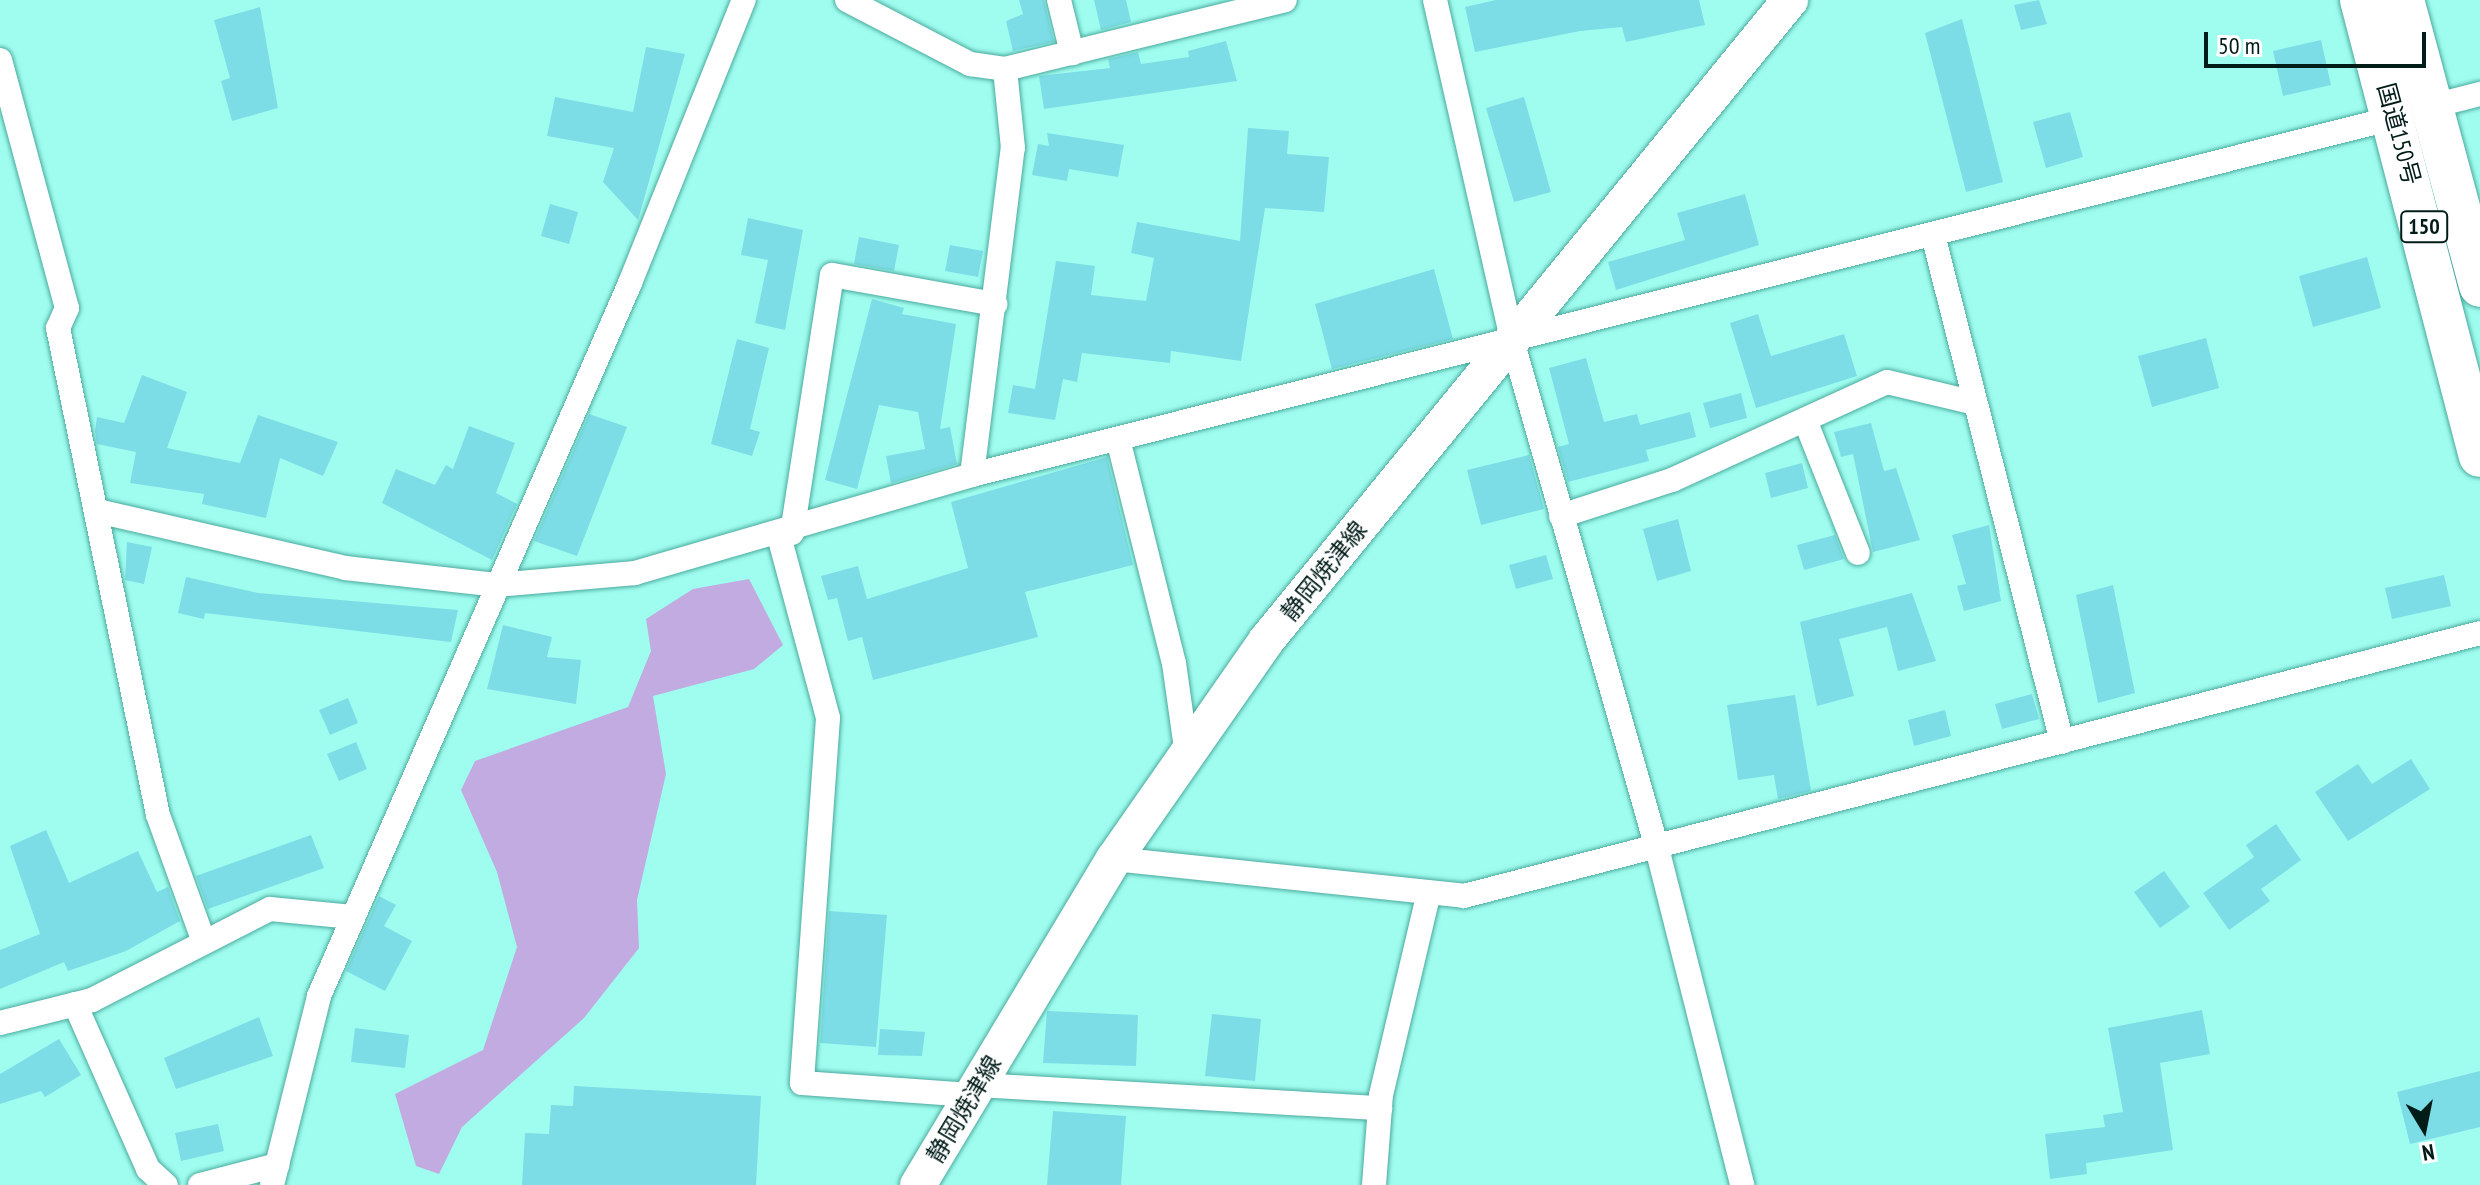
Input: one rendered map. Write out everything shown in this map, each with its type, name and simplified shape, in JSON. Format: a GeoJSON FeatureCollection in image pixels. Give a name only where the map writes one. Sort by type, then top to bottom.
{"type":"FeatureCollection","features":[{"type":"Feature","properties":{"kind":"highway","name":"国道150号"},"geometry":{"type":"LineString","coordinates":[[2361,0],[2415,112],[2480,286]]}},
{"type":"Feature","properties":{"kind":"highway","name":"国道150号"},"geometry":{"type":"LineString","coordinates":[[2403,0],[2415,112],[2480,456]]}},
{"type":"Feature","properties":{"kind":"main road","name":"静岡焼津線"},"geometry":{"type":"LineString","coordinates":[[918,1185],[1114,859],[1266,641],[1790,0]]}},
{"type":"Feature","properties":{"kind":"street"},"geometry":{"type":"LineString","coordinates":[[200,1185],[274,1175],[319,996],[744,0]]}},
{"type":"Feature","properties":{"kind":"street"},"geometry":{"type":"LineString","coordinates":[[847,0],[970,64],[1005,69],[1285,0]]}},
{"type":"Feature","properties":{"kind":"street"},"geometry":{"type":"LineString","coordinates":[[1059,0],[1072,53]]}},
{"type":"Feature","properties":{"kind":"street"},"geometry":{"type":"LineString","coordinates":[[1435,0],[1512,340],[1657,848],[1742,1185]]}},
{"type":"Feature","properties":{"kind":"street"},"geometry":{"type":"LineString","coordinates":[[0,60],[67,308],[58,328],[158,815],[204,942]]}},
{"type":"Feature","properties":{"kind":"street"},"geometry":{"type":"LineString","coordinates":[[972,475],[1013,148],[1005,69]]}},
{"type":"Feature","properties":{"kind":"street"},"geometry":{"type":"LineString","coordinates":[[97,511],[345,568],[496,585],[635,573],[786,534],[972,475],[1119,443],[2480,94]]}},
{"type":"Feature","properties":{"kind":"street"},"geometry":{"type":"LineString","coordinates":[[1933,235],[2062,742]]}},
{"type":"Feature","properties":{"kind":"street"},"geometry":{"type":"LineString","coordinates":[[995,304],[832,275],[786,534],[828,718],[802,1083],[1380,1108]]}},
{"type":"Feature","properties":{"kind":"street"},"geometry":{"type":"LineString","coordinates":[[1561,516],[1672,480],[1887,382],[1975,403]]}},
{"type":"Feature","properties":{"kind":"street"},"geometry":{"type":"LineString","coordinates":[[1805,420],[1858,553]]}},
{"type":"Feature","properties":{"kind":"street"},"geometry":{"type":"LineString","coordinates":[[1119,443],[1174,663],[1187,756]]}},
{"type":"Feature","properties":{"kind":"street"},"geometry":{"type":"LineString","coordinates":[[1114,859],[1428,896],[1464,896],[2480,633]]}},
{"type":"Feature","properties":{"kind":"street"},"geometry":{"type":"LineString","coordinates":[[1374,1185],[1380,1108],[1428,896]]}},
{"type":"Feature","properties":{"kind":"street"},"geometry":{"type":"LineString","coordinates":[[0,1023],[75,1004],[270,909],[353,917]]}},
{"type":"Feature","properties":{"kind":"street"},"geometry":{"type":"LineString","coordinates":[[75,1004],[148,1169],[166,1185]]}},
{"type":"Feature","properties":{"kind":"shaded area"},"geometry":{"type":"Polygon","coordinates":[[[749,579],[783,645],[754,669],[653,696],[666,774],[637,900],[639,948],[584,1018],[462,1127],[439,1174],[416,1166],[395,1094],[483,1050],[517,947],[497,872],[461,790],[475,761],[628,707],[651,651],[646,619],[693,589],[749,579]]]}},
{"type":"Feature","properties":{"kind":"building"},"geometry":{"type":"Polygon","coordinates":[[[1019,0],[1044,0],[1054,42],[1013,51],[1006,21],[1023,14],[1019,0]]]}},
{"type":"Feature","properties":{"kind":"building"},"geometry":{"type":"Polygon","coordinates":[[[1094,0],[1126,0],[1131,22],[1101,30],[1094,0]]]}},
{"type":"Feature","properties":{"kind":"building"},"geometry":{"type":"Polygon","coordinates":[[[1496,0],[1699,0],[1705,25],[1626,42],[1622,27],[1580,31],[1475,52],[1465,7],[1496,0]]]}},
{"type":"Feature","properties":{"kind":"building"},"geometry":{"type":"Polygon","coordinates":[[[2039,0],[2047,24],[2021,30],[2014,5],[2039,0]]]}},
{"type":"Feature","properties":{"kind":"building"},"geometry":{"type":"Polygon","coordinates":[[[260,7],[278,108],[232,121],[221,81],[230,78],[214,20],[260,7]]]}},
{"type":"Feature","properties":{"kind":"building"},"geometry":{"type":"Polygon","coordinates":[[[1962,19],[2003,182],[1966,192],[1925,33],[1962,19]]]}},
{"type":"Feature","properties":{"kind":"building"},"geometry":{"type":"Polygon","coordinates":[[[2321,40],[2331,85],[2283,96],[2273,51],[2321,40]]]}},
{"type":"Feature","properties":{"kind":"building"},"geometry":{"type":"Polygon","coordinates":[[[1226,41],[1237,81],[1044,109],[1039,76],[1110,68],[1108,59],[1138,52],[1141,64],[1189,57],[1188,51],[1226,41]]]}},
{"type":"Feature","properties":{"kind":"building"},"geometry":{"type":"Polygon","coordinates":[[[646,47],[685,54],[638,220],[603,182],[614,148],[547,136],[555,97],[633,112],[646,47]]]}},
{"type":"Feature","properties":{"kind":"building"},"geometry":{"type":"Polygon","coordinates":[[[1524,97],[1551,192],[1514,202],[1486,108],[1524,97]]]}},
{"type":"Feature","properties":{"kind":"building"},"geometry":{"type":"Polygon","coordinates":[[[2070,112],[2083,157],[2046,168],[2033,122],[2070,112]]]}},
{"type":"Feature","properties":{"kind":"building"},"geometry":{"type":"Polygon","coordinates":[[[1248,128],[1289,131],[1287,154],[1329,157],[1324,212],[1265,208],[1241,361],[1171,351],[1170,363],[1082,353],[1077,382],[1063,379],[1055,420],[1008,413],[1013,385],[1035,389],[1056,261],[1095,266],[1091,295],[1146,301],[1154,258],[1131,253],[1137,222],[1240,241],[1248,128]]]}},
{"type":"Feature","properties":{"kind":"building"},"geometry":{"type":"Polygon","coordinates":[[[1047,133],[1124,145],[1118,177],[1069,169],[1067,181],[1032,175],[1038,144],[1049,146],[1047,133]]]}},
{"type":"Feature","properties":{"kind":"building"},"geometry":{"type":"Polygon","coordinates":[[[1745,194],[1759,245],[1616,290],[1608,262],[1685,240],[1677,213],[1745,194]]]}},
{"type":"Feature","properties":{"kind":"building"},"geometry":{"type":"Polygon","coordinates":[[[550,204],[578,212],[569,244],[541,236],[550,204]]]}},
{"type":"Feature","properties":{"kind":"building"},"geometry":{"type":"Polygon","coordinates":[[[748,218],[803,230],[785,330],[755,323],[768,260],[741,255],[748,218]]]}},
{"type":"Feature","properties":{"kind":"building"},"geometry":{"type":"Polygon","coordinates":[[[859,237],[899,245],[894,271],[854,264],[859,237]]]}},
{"type":"Feature","properties":{"kind":"building"},"geometry":{"type":"Polygon","coordinates":[[[950,245],[983,251],[978,277],[945,271],[950,245]]]}},
{"type":"Feature","properties":{"kind":"building"},"geometry":{"type":"Polygon","coordinates":[[[2367,257],[2381,308],[2313,327],[2299,276],[2367,257]]]}},
{"type":"Feature","properties":{"kind":"building"},"geometry":{"type":"Polygon","coordinates":[[[1434,269],[1453,339],[1332,369],[1315,304],[1434,269]]]}},
{"type":"Feature","properties":{"kind":"building"},"geometry":{"type":"Polygon","coordinates":[[[872,299],[904,308],[902,314],[956,324],[940,429],[950,427],[957,464],[891,483],[886,456],[925,449],[918,412],[879,405],[857,489],[825,480],[872,299]]]}},
{"type":"Feature","properties":{"kind":"building"},"geometry":{"type":"Polygon","coordinates":[[[1758,314],[1771,356],[1844,334],[1857,376],[1756,408],[1730,323],[1758,314]]]}},
{"type":"Feature","properties":{"kind":"building"},"geometry":{"type":"Polygon","coordinates":[[[2206,338],[2219,388],[2152,407],[2138,356],[2206,338]]]}},
{"type":"Feature","properties":{"kind":"building"},"geometry":{"type":"Polygon","coordinates":[[[737,339],[769,348],[750,429],[760,432],[752,456],[711,444],[737,339]]]}},
{"type":"Feature","properties":{"kind":"building"},"geometry":{"type":"Polygon","coordinates":[[[1586,358],[1604,422],[1637,414],[1640,425],[1690,412],[1696,437],[1646,450],[1649,461],[1568,482],[1558,447],[1569,444],[1549,368],[1586,358]]]}},
{"type":"Feature","properties":{"kind":"building"},"geometry":{"type":"Polygon","coordinates":[[[142,375],[187,392],[167,448],[240,463],[258,415],[338,442],[323,476],[280,458],[266,518],[202,504],[204,494],[130,483],[136,452],[97,444],[95,431],[97,417],[124,423],[142,375]]]}},
{"type":"Feature","properties":{"kind":"building"},"geometry":{"type":"Polygon","coordinates":[[[1741,393],[1747,418],[1710,428],[1703,403],[1741,393]]]}},
{"type":"Feature","properties":{"kind":"building"},"geometry":{"type":"Polygon","coordinates":[[[589,414],[627,427],[577,556],[534,541],[589,414]]]}},
{"type":"Feature","properties":{"kind":"building"},"geometry":{"type":"Polygon","coordinates":[[[1871,423],[1884,471],[1896,468],[1920,540],[1873,552],[1853,454],[1841,457],[1834,432],[1871,423]]]}},
{"type":"Feature","properties":{"kind":"building"},"geometry":{"type":"Polygon","coordinates":[[[469,426],[515,443],[496,493],[517,504],[492,560],[382,503],[396,469],[435,485],[446,465],[453,469],[469,426]]]}},
{"type":"Feature","properties":{"kind":"building"},"geometry":{"type":"Polygon","coordinates":[[[1529,455],[1544,509],[1481,525],[1467,470],[1529,455]]]}},
{"type":"Feature","properties":{"kind":"building"},"geometry":{"type":"Polygon","coordinates":[[[1107,457],[1133,565],[1025,592],[1038,637],[873,680],[862,637],[848,641],[837,598],[828,600],[821,576],[858,566],[867,599],[968,568],[951,502],[1107,457]]]}},
{"type":"Feature","properties":{"kind":"building"},"geometry":{"type":"Polygon","coordinates":[[[1802,463],[1808,488],[1771,498],[1765,473],[1802,463]]]}},
{"type":"Feature","properties":{"kind":"building"},"geometry":{"type":"Polygon","coordinates":[[[1678,519],[1691,571],[1657,581],[1643,529],[1678,519]]]}},
{"type":"Feature","properties":{"kind":"building"},"geometry":{"type":"Polygon","coordinates":[[[1989,525],[2001,601],[1964,611],[1957,586],[1966,584],[1952,535],[1989,525]]]}},
{"type":"Feature","properties":{"kind":"building"},"geometry":{"type":"Polygon","coordinates":[[[1835,535],[1844,559],[1804,570],[1797,545],[1835,535]]]}},
{"type":"Feature","properties":{"kind":"building"},"geometry":{"type":"Polygon","coordinates":[[[127,542],[152,547],[144,584],[125,580],[127,542]]]}},
{"type":"Feature","properties":{"kind":"building"},"geometry":{"type":"Polygon","coordinates":[[[1546,555],[1553,579],[1516,589],[1509,565],[1546,555]]]}},
{"type":"Feature","properties":{"kind":"building"},"geometry":{"type":"Polygon","coordinates":[[[2444,575],[2451,606],[2392,619],[2385,588],[2444,575]]]}},
{"type":"Feature","properties":{"kind":"building"},"geometry":{"type":"Polygon","coordinates":[[[186,577],[258,593],[458,610],[451,642],[205,613],[204,619],[178,613],[186,577]]]}},
{"type":"Feature","properties":{"kind":"building"},"geometry":{"type":"Polygon","coordinates":[[[2113,585],[2135,693],[2098,703],[2076,595],[2113,585]]]}},
{"type":"Feature","properties":{"kind":"building"},"geometry":{"type":"Polygon","coordinates":[[[1912,593],[1936,661],[1898,671],[1887,627],[1839,639],[1854,696],[1817,706],[1800,622],[1912,593]]]}},
{"type":"Feature","properties":{"kind":"building"},"geometry":{"type":"Polygon","coordinates":[[[503,625],[552,637],[547,657],[581,660],[576,704],[487,689],[503,625]]]}},
{"type":"Feature","properties":{"kind":"building"},"geometry":{"type":"Polygon","coordinates":[[[2032,694],[2039,719],[2002,729],[1995,704],[2032,694]]]}},
{"type":"Feature","properties":{"kind":"building"},"geometry":{"type":"Polygon","coordinates":[[[1795,695],[1811,791],[1778,799],[1774,775],[1738,780],[1727,705],[1795,695]]]}},
{"type":"Feature","properties":{"kind":"building"},"geometry":{"type":"Polygon","coordinates":[[[348,698],[358,723],[330,735],[319,710],[348,698]]]}},
{"type":"Feature","properties":{"kind":"building"},"geometry":{"type":"Polygon","coordinates":[[[1945,710],[1951,736],[1914,746],[1908,720],[1945,710]]]}},
{"type":"Feature","properties":{"kind":"building"},"geometry":{"type":"Polygon","coordinates":[[[356,742],[367,769],[339,781],[327,754],[356,742]]]}},
{"type":"Feature","properties":{"kind":"building"},"geometry":{"type":"Polygon","coordinates":[[[2411,759],[2430,789],[2348,841],[2315,792],[2358,764],[2372,784],[2411,759]]]}},
{"type":"Feature","properties":{"kind":"building"},"geometry":{"type":"Polygon","coordinates":[[[2276,824],[2301,860],[2261,889],[2270,901],[2229,930],[2203,893],[2254,857],[2246,845],[2276,824]]]}},
{"type":"Feature","properties":{"kind":"building"},"geometry":{"type":"Polygon","coordinates":[[[46,830],[69,883],[138,851],[157,892],[168,887],[180,921],[126,951],[68,971],[64,962],[0,989],[0,950],[40,934],[10,846],[46,830]]]}},
{"type":"Feature","properties":{"kind":"building"},"geometry":{"type":"Polygon","coordinates":[[[311,835],[324,868],[208,909],[196,876],[311,835]]]}},
{"type":"Feature","properties":{"kind":"building"},"geometry":{"type":"Polygon","coordinates":[[[2164,871],[2190,907],[2160,928],[2134,892],[2164,871]]]}},
{"type":"Feature","properties":{"kind":"building"},"geometry":{"type":"Polygon","coordinates":[[[379,896],[396,905],[384,926],[412,941],[385,991],[346,971],[379,896]]]}},
{"type":"Feature","properties":{"kind":"building"},"geometry":{"type":"Polygon","coordinates":[[[829,911],[887,915],[876,1047],[820,1043],[829,911]]]}},
{"type":"Feature","properties":{"kind":"building"},"geometry":{"type":"Polygon","coordinates":[[[2202,1010],[2210,1054],[2160,1063],[2173,1150],[2086,1163],[2087,1174],[2050,1179],[2045,1134],[2105,1127],[2103,1115],[2123,1112],[2108,1028],[2202,1010]]]}},
{"type":"Feature","properties":{"kind":"building"},"geometry":{"type":"Polygon","coordinates":[[[1047,1011],[1138,1015],[1136,1066],[1043,1063],[1047,1011]]]}},
{"type":"Feature","properties":{"kind":"building"},"geometry":{"type":"Polygon","coordinates":[[[1212,1014],[1261,1019],[1255,1081],[1205,1076],[1212,1014]]]}},
{"type":"Feature","properties":{"kind":"building"},"geometry":{"type":"Polygon","coordinates":[[[259,1017],[273,1056],[176,1089],[164,1058],[259,1017]]]}},
{"type":"Feature","properties":{"kind":"building"},"geometry":{"type":"Polygon","coordinates":[[[355,1028],[409,1035],[405,1068],[351,1062],[355,1028]]]}},
{"type":"Feature","properties":{"kind":"building"},"geometry":{"type":"Polygon","coordinates":[[[880,1029],[925,1032],[922,1056],[878,1055],[880,1029]]]}},
{"type":"Feature","properties":{"kind":"building"},"geometry":{"type":"Polygon","coordinates":[[[59,1039],[81,1075],[45,1097],[41,1091],[0,1104],[0,1074],[59,1039]]]}},
{"type":"Feature","properties":{"kind":"building"},"geometry":{"type":"Polygon","coordinates":[[[2480,1071],[2480,1127],[2410,1144],[2397,1092],[2480,1071]]]}},
{"type":"Feature","properties":{"kind":"building"},"geometry":{"type":"Polygon","coordinates":[[[574,1086],[761,1096],[756,1185],[522,1185],[525,1133],[549,1134],[551,1105],[573,1106],[574,1086]]]}},
{"type":"Feature","properties":{"kind":"building"},"geometry":{"type":"Polygon","coordinates":[[[1053,1111],[1126,1116],[1121,1185],[1047,1185],[1053,1111]]]}},
{"type":"Feature","properties":{"kind":"building"},"geometry":{"type":"Polygon","coordinates":[[[218,1124],[224,1151],[181,1161],[175,1133],[218,1124]]]}}]}
